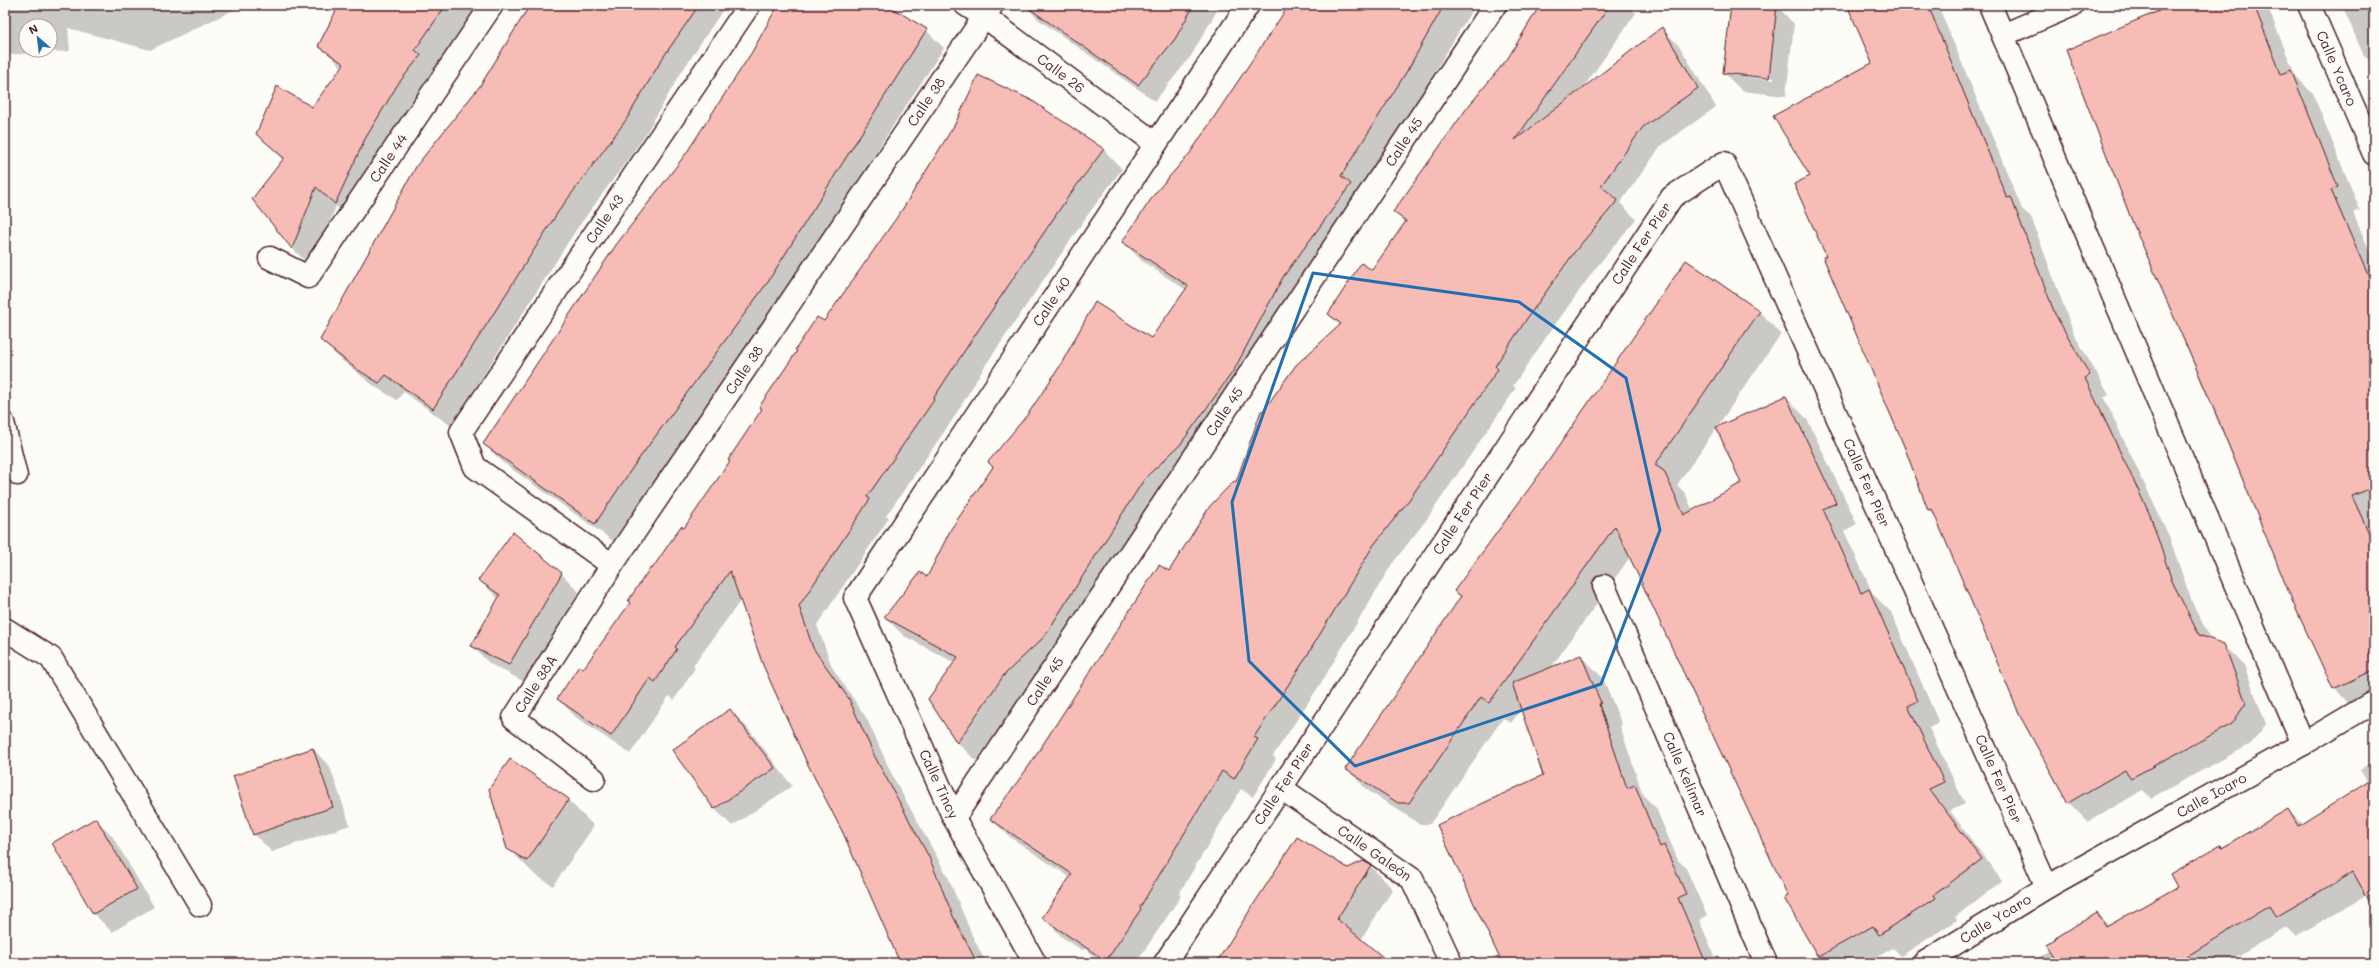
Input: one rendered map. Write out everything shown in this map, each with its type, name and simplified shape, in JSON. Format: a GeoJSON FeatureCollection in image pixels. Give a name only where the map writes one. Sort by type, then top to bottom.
{"type":"FeatureCollection","features":[{"type":"Feature","properties":{"kind":"street","name":"Calle 44"},"geometry":{"type":"LineString","coordinates":[[270,258],[308,277],[492,5]]}},
{"type":"Feature","properties":{"kind":"street","name":"Calle 43"},"geometry":{"type":"LineString","coordinates":[[612,565],[476,467],[461,432],[749,5]]}},
{"type":"Feature","properties":{"kind":"street","name":"Calle 26"},"geometry":{"type":"LineString","coordinates":[[966,5],[989,11],[1155,143]]}},
{"type":"Feature","properties":{"kind":"street","name":"Calle 40"},"geometry":{"type":"LineString","coordinates":[[855,598],[1155,143],[1248,5]]}},
{"type":"Feature","properties":{"kind":"street","name":"Calle 45"},"geometry":{"type":"LineString","coordinates":[[954,818],[1495,5]]}},
{"type":"Feature","properties":{"kind":"street"},"geometry":{"type":"LineString","coordinates":[[1990,5],[2303,744]]}},
{"type":"Feature","properties":{"kind":"street"},"geometry":{"type":"LineString","coordinates":[[2003,35],[2073,5]]}},
{"type":"Feature","properties":{"kind":"street","name":"Calle Ycaro"},"geometry":{"type":"LineString","coordinates":[[2309,5],[2374,154]]}},
{"type":"Feature","properties":{"kind":"street","name":"Calle 38"},"geometry":{"type":"LineString","coordinates":[[612,565],[989,11]]}},
{"type":"Feature","properties":{"kind":"street","name":"Calle Fer Pier"},"geometry":{"type":"LineString","coordinates":[[1165,963],[1672,197],[1724,163],[2047,887]]}},
{"type":"Feature","properties":{"kind":"street","name":"Calle 38A"},"geometry":{"type":"LineString","coordinates":[[594,779],[514,718],[612,565]]}},
{"type":"Feature","properties":{"kind":"street","name":"Calle Kelimar"},"geometry":{"type":"LineString","coordinates":[[1604,586],[1766,963]]}},
{"type":"Feature","properties":{"kind":"street","name":"Calle Tincy"},"geometry":{"type":"LineString","coordinates":[[855,598],[954,818],[1035,963]]}},
{"type":"Feature","properties":{"kind":"street"},"geometry":{"type":"LineString","coordinates":[[5,629],[51,658],[200,905]]}},
{"type":"Feature","properties":{"kind":"street","name":"Calle Icaro"},"geometry":{"type":"LineString","coordinates":[[2047,887],[2303,744],[2374,702]]}},
{"type":"Feature","properties":{"kind":"street","name":"Calle Galeón"},"geometry":{"type":"LineString","coordinates":[[1281,788],[1412,880],[1451,963]]}},
{"type":"Feature","properties":{"kind":"street","name":"Calle Ycaro"},"geometry":{"type":"LineString","coordinates":[[1924,963],[2047,887]]}},
{"type":"Feature","properties":{"kind":"lane"},"geometry":{"type":"LineString","coordinates":[[5,422],[18,476]]}},
{"type":"Feature","properties":{"kind":"highlighted area"},"geometry":{"type":"Polygon","coordinates":[[[1313,273],[1519,302],[1626,378],[1660,530],[1601,684],[1355,766],[1249,661],[1232,502],[1313,273]]]}},
{"type":"Feature","properties":{"kind":"building"},"geometry":{"type":"Polygon","coordinates":[[[339,5],[446,5],[415,50],[421,55],[398,84],[365,139],[335,204],[316,187],[292,249],[252,199],[284,158],[256,134],[277,86],[312,107],[344,64],[318,46],[339,5]]]}},
{"type":"Feature","properties":{"kind":"building"},"geometry":{"type":"Polygon","coordinates":[[[530,5],[699,5],[662,59],[626,120],[558,212],[433,409],[386,375],[379,383],[355,368],[320,340],[417,165],[480,86],[530,5]]]}},
{"type":"Feature","properties":{"kind":"building"},"geometry":{"type":"Polygon","coordinates":[[[778,5],[887,5],[927,29],[767,283],[633,467],[595,524],[483,444],[616,245],[685,155],[752,52],[778,5]]]}},
{"type":"Feature","properties":{"kind":"building"},"geometry":{"type":"Polygon","coordinates":[[[1024,5],[1194,5],[1175,39],[1138,85],[1024,5]]]}},
{"type":"Feature","properties":{"kind":"building"},"geometry":{"type":"Polygon","coordinates":[[[1289,5],[1444,5],[1407,71],[1341,176],[1351,184],[1283,277],[1234,370],[1180,445],[1145,478],[1044,637],[1004,675],[957,743],[928,699],[958,657],[884,617],[920,572],[927,577],[951,529],[993,467],[988,462],[1028,414],[1060,366],[1095,302],[1151,338],[1188,286],[1122,242],[1156,192],[1190,153],[1289,5]]]}},
{"type":"Feature","properties":{"kind":"building"},"geometry":{"type":"Polygon","coordinates":[[[1540,5],[1610,5],[1515,140],[1662,27],[1698,88],[1643,127],[1601,186],[1618,200],[1576,250],[1528,317],[1495,366],[1498,369],[1409,500],[1373,546],[1302,664],[1254,737],[1258,739],[1234,779],[1222,771],[1140,907],[1141,909],[1106,961],[1042,918],[1072,874],[990,819],[1029,766],[1159,565],[1169,571],[1210,506],[1234,481],[1236,482],[1261,411],[1263,411],[1296,365],[1341,324],[1328,314],[1361,263],[1372,270],[1406,221],[1393,212],[1467,108],[1508,58],[1540,5]]]}},
{"type":"Feature","properties":{"kind":"building"},"geometry":{"type":"Polygon","coordinates":[[[1731,5],[1777,5],[1769,78],[1723,73],[1731,5]]]}},
{"type":"Feature","properties":{"kind":"building"},"geometry":{"type":"Polygon","coordinates":[[[1847,5],[1928,5],[2007,198],[2011,197],[2055,314],[2090,375],[2085,378],[2150,515],[2172,581],[2199,635],[2224,644],[2246,703],[2232,724],[2131,778],[2125,770],[2068,803],[2020,716],[1932,509],[1928,510],[1904,446],[1823,257],[1826,256],[1794,184],[1810,176],[1773,116],[1872,63],[1847,5]]]}},
{"type":"Feature","properties":{"kind":"building"},"geometry":{"type":"Polygon","coordinates":[[[2173,5],[2254,5],[2281,74],[2291,70],[2338,187],[2331,190],[2374,289],[2374,487],[2352,496],[2374,544],[2374,670],[2333,689],[2294,605],[2213,407],[2132,221],[2066,50],[2173,5]]]}},
{"type":"Feature","properties":{"kind":"building"},"geometry":{"type":"Polygon","coordinates":[[[978,75],[1031,100],[1104,149],[1068,197],[967,347],[933,399],[934,400],[867,497],[870,499],[799,606],[813,648],[849,699],[875,757],[929,857],[953,916],[977,963],[900,963],[843,833],[806,761],[763,665],[730,571],[675,647],[677,649],[655,682],[650,678],[611,736],[557,699],[579,666],[583,669],[630,603],[628,601],[650,568],[652,569],[681,526],[684,528],[730,461],[728,460],[762,409],[759,407],[797,351],[795,350],[817,317],[824,321],[902,210],[955,124],[978,75]]]}},
{"type":"Feature","properties":{"kind":"building"},"geometry":{"type":"Polygon","coordinates":[[[1686,260],[1760,311],[1655,465],[1664,471],[1684,515],[1741,483],[1716,427],[1786,396],[1836,503],[1823,509],[1861,593],[1869,589],[1918,701],[1908,706],[1944,782],[1929,789],[1982,859],[1934,895],[1936,898],[1879,935],[1873,926],[1818,957],[1784,898],[1788,896],[1615,526],[1489,703],[1481,697],[1409,803],[1398,803],[1345,769],[1461,596],[1454,591],[1539,475],[1686,260]]]}},
{"type":"Feature","properties":{"kind":"building"},"geometry":{"type":"Polygon","coordinates":[[[513,532],[562,573],[509,665],[471,646],[500,595],[478,580],[513,532]]]}},
{"type":"Feature","properties":{"kind":"building"},"geometry":{"type":"Polygon","coordinates":[[[1581,655],[1601,703],[1599,704],[1627,788],[1635,785],[1660,847],[1664,845],[1686,894],[1678,898],[1706,963],[1502,963],[1437,825],[1543,775],[1512,683],[1581,655]]]}},
{"type":"Feature","properties":{"kind":"building"},"geometry":{"type":"Polygon","coordinates":[[[730,709],[775,768],[714,809],[672,750],[730,709]]]}},
{"type":"Feature","properties":{"kind":"building"},"geometry":{"type":"Polygon","coordinates":[[[313,748],[333,807],[253,835],[233,776],[313,748]]]}},
{"type":"Feature","properties":{"kind":"building"},"geometry":{"type":"Polygon","coordinates":[[[510,759],[569,799],[527,861],[507,849],[489,789],[510,759]]]}},
{"type":"Feature","properties":{"kind":"building"},"geometry":{"type":"Polygon","coordinates":[[[2374,778],[2374,910],[2353,872],[2276,917],[2269,906],[2176,963],[2058,963],[2046,944],[2097,912],[2106,927],[2177,887],[2170,874],[2220,845],[2221,848],[2288,809],[2298,826],[2374,778]]]}},
{"type":"Feature","properties":{"kind":"building"},"geometry":{"type":"Polygon","coordinates":[[[96,818],[137,889],[93,914],[52,843],[96,818]]]}},
{"type":"Feature","properties":{"kind":"building"},"geometry":{"type":"Polygon","coordinates":[[[1297,837],[1348,868],[1363,861],[1371,865],[1337,919],[1390,963],[1216,963],[1297,837]]]}}]}
